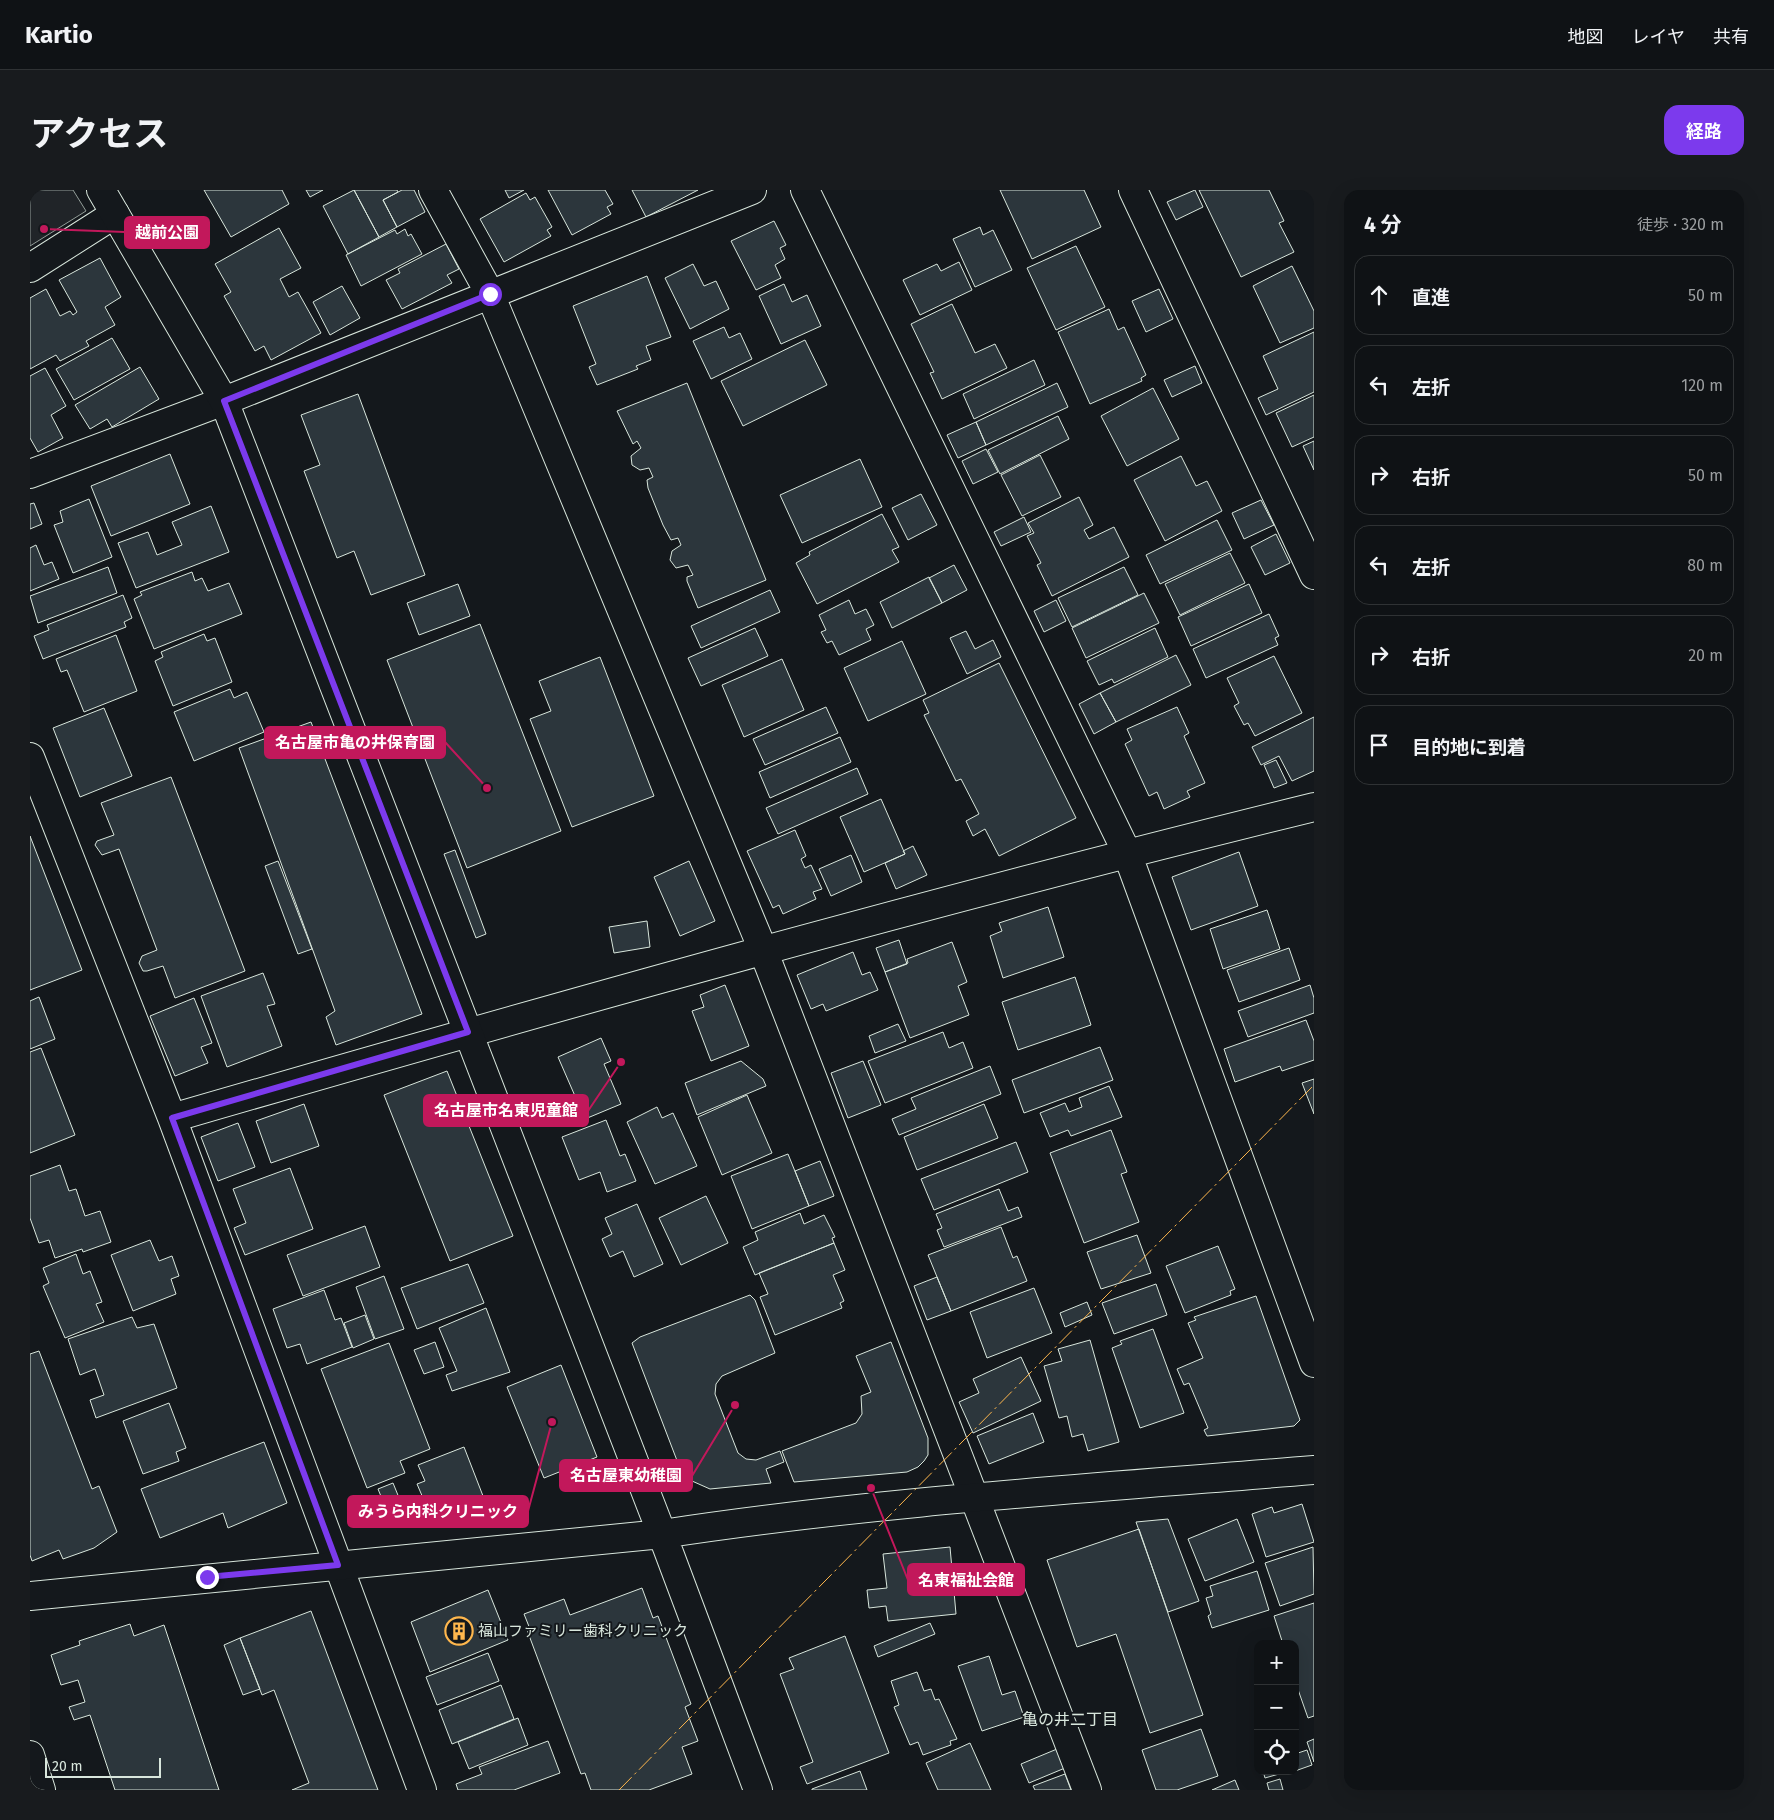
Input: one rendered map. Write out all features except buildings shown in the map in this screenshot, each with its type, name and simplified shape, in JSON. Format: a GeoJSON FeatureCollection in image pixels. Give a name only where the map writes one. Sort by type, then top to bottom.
{"type":"FeatureCollection","features":[{"type":"Feature","properties":{"kind":"street"},"geometry":{"type":"LineString","coordinates":[[101,190],[224,401],[662,1534],[758,1790]]}},
{"type":"Feature","properties":{"kind":"street"},"geometry":{"type":"LineString","coordinates":[[433,190],[490,294],[763,950],[1087,1790]]}},
{"type":"Feature","properties":{"kind":"street"},"geometry":{"type":"LineString","coordinates":[[30,474],[224,401],[752,190]]}},
{"type":"Feature","properties":{"kind":"street"},"geometry":{"type":"LineString","coordinates":[[805,190],[1127,853],[1314,1363]]}},
{"type":"Feature","properties":{"kind":"street"},"geometry":{"type":"LineString","coordinates":[[1133,190],[1314,576]]}},
{"type":"Feature","properties":{"kind":"street"},"geometry":{"type":"LineString","coordinates":[[30,268],[115,214]]}},
{"type":"Feature","properties":{"kind":"street"},"geometry":{"type":"LineString","coordinates":[[30,758],[172,1118],[422,1790]]}},
{"type":"Feature","properties":{"kind":"street"},"geometry":{"type":"LineString","coordinates":[[172,1118],[468,1032],[763,950],[1127,853],[1314,807]]}},
{"type":"Feature","properties":{"kind":"street"},"geometry":{"type":"LineString","coordinates":[[30,1596],[662,1534],[756,1520],[973,1498],[1314,1470]]}},
{"type":"Feature","properties":{"kind":"street"},"geometry":{"type":"LineString","coordinates":[[30,1755],[41,1790]]}},
{"type":"Feature","properties":{"kind":"shaded area"},"geometry":{"type":"Polygon","coordinates":[[[30,190],[73,190],[86,211],[30,246],[30,190]]]}},
{"type":"Feature","properties":{"kind":"power"},"geometry":{"type":"LineString","coordinates":[[619,1790],[1314,1085]]}},
{"type":"Feature","properties":{"kind":"place","name":"越前公園"},"geometry":{"type":"Point","coordinates":[44,229]}},
{"type":"Feature","properties":{"kind":"place","name":"名古屋市亀の井保育園"},"geometry":{"type":"Point","coordinates":[487,788]}},
{"type":"Feature","properties":{"kind":"place","name":"名古屋市名東児童館"},"geometry":{"type":"Point","coordinates":[621,1062]}},
{"type":"Feature","properties":{"kind":"place","name":"名古屋東幼稚園"},"geometry":{"type":"Point","coordinates":[735,1405]}},
{"type":"Feature","properties":{"kind":"place","name":"みうら内科クリニック"},"geometry":{"type":"Point","coordinates":[552,1422]}},
{"type":"Feature","properties":{"kind":"place","name":"名東福祉会館"},"geometry":{"type":"Point","coordinates":[871,1488]}},
{"type":"Feature","properties":{"kind":"place","name":"福山ファミリー歯科クリニック"},"geometry":{"type":"Point","coordinates":[459,1631]}},
{"type":"Feature","properties":{"kind":"district","name":"亀の井二丁目"},"geometry":{"type":"Point","coordinates":[1070,1719]}},
{"type":"Feature","properties":{"kind":"route"},"geometry":{"type":"LineString","coordinates":[[207,1577],[338,1565],[172,1118],[468,1032],[224,401],[490,294]]}}]}
